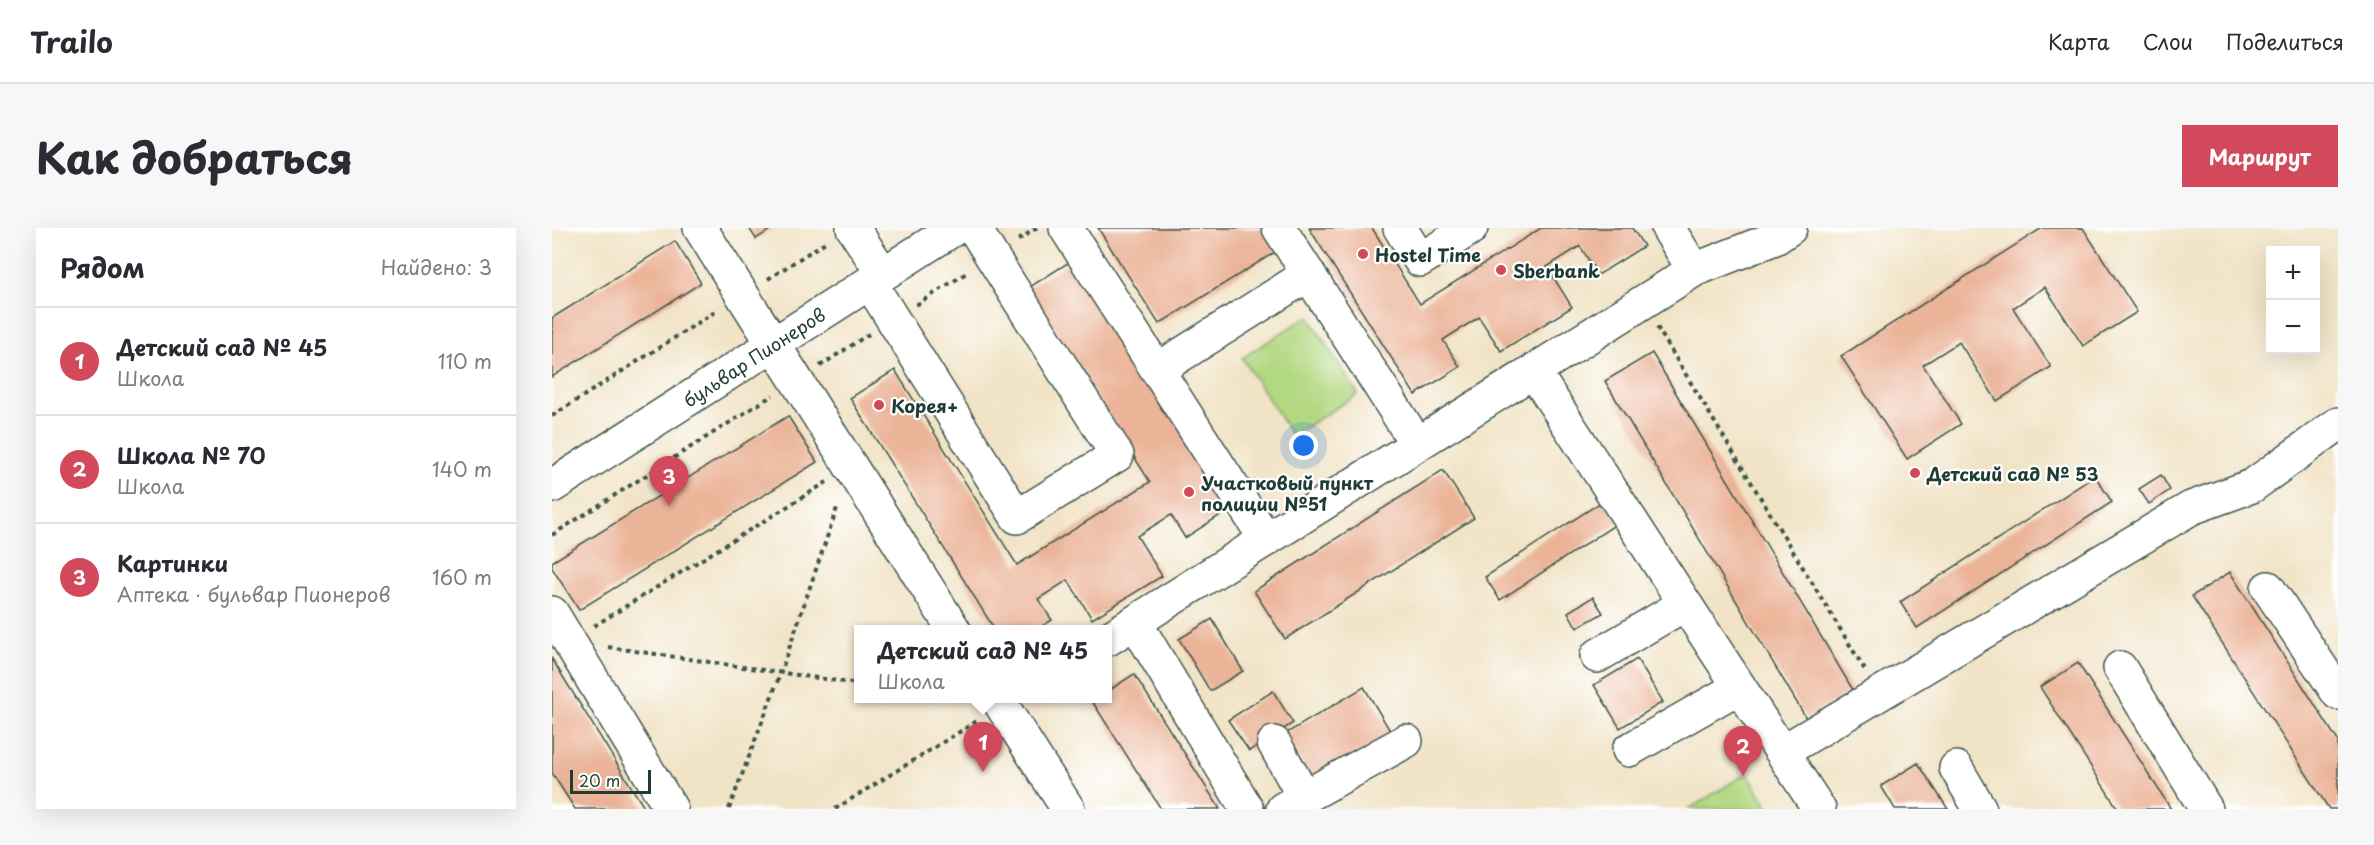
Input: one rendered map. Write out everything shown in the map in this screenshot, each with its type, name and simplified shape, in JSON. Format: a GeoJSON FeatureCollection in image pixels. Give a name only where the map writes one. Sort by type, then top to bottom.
{"type":"FeatureCollection","features":[{"type":"Feature","properties":{"kind":"street"},"geometry":{"type":"LineString","coordinates":[[700,228],[951,625]]}},
{"type":"Feature","properties":{"kind":"street","name":"бульвар Пионеров"},"geometry":{"type":"LineString","coordinates":[[552,486],[955,228]]}},
{"type":"Feature","properties":{"kind":"street"},"geometry":{"type":"LineString","coordinates":[[841,234],[876,278],[1017,517],[1117,455],[974,228]]}},
{"type":"Feature","properties":{"kind":"street"},"geometry":{"type":"LineString","coordinates":[[1066,228],[1265,538]]}},
{"type":"Feature","properties":{"kind":"street"},"geometry":{"type":"LineString","coordinates":[[1279,228],[1418,444]]}},
{"type":"Feature","properties":{"kind":"street"},"geometry":{"type":"LineString","coordinates":[[1400,228],[1420,260],[1471,228]]}},
{"type":"Feature","properties":{"kind":"street"},"geometry":{"type":"LineString","coordinates":[[1668,228],[1694,270]]}},
{"type":"Feature","properties":{"kind":"street"},"geometry":{"type":"LineString","coordinates":[[1112,636],[1694,270],[1775,238],[1790,228]]}},
{"type":"Feature","properties":{"kind":"street"},"geometry":{"type":"LineString","coordinates":[[1157,370],[1308,274]]}},
{"type":"Feature","properties":{"kind":"street"},"geometry":{"type":"LineString","coordinates":[[1534,372],[1819,809]]}},
{"type":"Feature","properties":{"kind":"street"},"geometry":{"type":"LineString","coordinates":[[1782,752],[2191,508],[2252,486],[2338,424]]}},
{"type":"Feature","properties":{"kind":"street"},"geometry":{"type":"LineString","coordinates":[[2268,588],[2338,693]]}},
{"type":"Feature","properties":{"kind":"street"},"geometry":{"type":"LineString","coordinates":[[1597,656],[1685,604]]}},
{"type":"Feature","properties":{"kind":"street"},"geometry":{"type":"LineString","coordinates":[[552,613],[671,809]]}},
{"type":"Feature","properties":{"kind":"street"},"geometry":{"type":"LineString","coordinates":[[1135,622],[1247,809]]}},
{"type":"Feature","properties":{"kind":"street"},"geometry":{"type":"LineString","coordinates":[[2120,668],[2206,809]]}},
{"type":"Feature","properties":{"kind":"street"},"geometry":{"type":"LineString","coordinates":[[1629,750],[1739,687]]}},
{"type":"Feature","properties":{"kind":"street"},"geometry":{"type":"LineString","coordinates":[[1005,703],[1068,809]]}},
{"type":"Feature","properties":{"kind":"street"},"geometry":{"type":"LineString","coordinates":[[1274,743],[1294,803],[1406,741]]}},
{"type":"Feature","properties":{"kind":"street"},"geometry":{"type":"LineString","coordinates":[[1956,768],[1980,809]]}},
{"type":"Feature","properties":{"kind":"path"},"geometry":{"type":"LineString","coordinates":[[552,416],[841,234]]}},
{"type":"Feature","properties":{"kind":"path"},"geometry":{"type":"LineString","coordinates":[[1642,303],[1880,693]]}},
{"type":"Feature","properties":{"kind":"path"},"geometry":{"type":"LineString","coordinates":[[569,641],[851,467]]}},
{"type":"Feature","properties":{"kind":"path"},"geometry":{"type":"LineString","coordinates":[[729,809],[781,672],[851,467]]}},
{"type":"Feature","properties":{"kind":"path"},"geometry":{"type":"LineString","coordinates":[[569,641],[854,683]]}},
{"type":"Feature","properties":{"kind":"path"},"geometry":{"type":"LineString","coordinates":[[835,809],[1001,703]]}},
{"type":"Feature","properties":{"kind":"green space"},"geometry":{"type":"Polygon","coordinates":[[[1308,316],[1358,394],[1292,436],[1242,358],[1308,316]]]}},
{"type":"Feature","properties":{"kind":"green space"},"geometry":{"type":"Polygon","coordinates":[[[1747,773],[1769,809],[1689,809],[1747,773]]]}},
{"type":"Feature","properties":{"kind":"building"},"geometry":{"type":"Polygon","coordinates":[[[749,228],[773,228],[756,239],[749,228]]]}},
{"type":"Feature","properties":{"kind":"building"},"geometry":{"type":"Polygon","coordinates":[[[1098,228],[1267,228],[1280,249],[1159,324],[1098,228]]]}},
{"type":"Feature","properties":{"kind":"building"},"geometry":{"type":"Polygon","coordinates":[[[1309,228],[1372,228],[1420,304],[1541,228],[1632,228],[1644,246],[1598,275],[1580,246],[1547,267],[1572,307],[1501,351],[1479,317],[1443,340],[1460,367],[1415,395],[1309,228]]]}},
{"type":"Feature","properties":{"kind":"building"},"geometry":{"type":"Polygon","coordinates":[[[2042,228],[2083,228],[2137,312],[2083,346],[2045,287],[2013,308],[2051,367],[1997,401],[1959,342],[1923,365],[1961,424],[1907,459],[1841,356],[2042,228]]]}},
{"type":"Feature","properties":{"kind":"building"},"geometry":{"type":"Polygon","coordinates":[[[675,241],[701,283],[552,377],[552,318],[675,241]]]}},
{"type":"Feature","properties":{"kind":"building"},"geometry":{"type":"Polygon","coordinates":[[[1074,259],[1230,509],[1185,538],[1171,515],[1137,536],[1162,576],[1092,619],[1068,580],[1038,599],[1052,620],[1044,625],[992,625],[850,398],[895,370],[1017,565],[1150,482],[1028,288],[1074,259]]]}},
{"type":"Feature","properties":{"kind":"building"},"geometry":{"type":"Polygon","coordinates":[[[1652,353],[1853,690],[1806,718],[1605,381],[1652,353]]]}},
{"type":"Feature","properties":{"kind":"building"},"geometry":{"type":"Polygon","coordinates":[[[788,416],[817,462],[579,610],[552,568],[552,562],[788,416]]]}},
{"type":"Feature","properties":{"kind":"building"},"geometry":{"type":"Polygon","coordinates":[[[1443,470],[1474,518],[1285,639],[1254,591],[1443,470]]]}},
{"type":"Feature","properties":{"kind":"building"},"geometry":{"type":"Polygon","coordinates":[[[2161,475],[2170,490],[2149,504],[2139,489],[2161,475]]]}},
{"type":"Feature","properties":{"kind":"building"},"geometry":{"type":"Polygon","coordinates":[[[2095,476],[2112,502],[1917,628],[1900,602],[2095,476]]]}},
{"type":"Feature","properties":{"kind":"building"},"geometry":{"type":"Polygon","coordinates":[[[1609,497],[1624,519],[1500,600],[1485,577],[1609,497]]]}},
{"type":"Feature","properties":{"kind":"building"},"geometry":{"type":"Polygon","coordinates":[[[2230,572],[2338,741],[2338,809],[2329,809],[2192,596],[2230,572]]]}},
{"type":"Feature","properties":{"kind":"building"},"geometry":{"type":"Polygon","coordinates":[[[1593,597],[1603,613],[1577,628],[1568,612],[1593,597]]]}},
{"type":"Feature","properties":{"kind":"building"},"geometry":{"type":"Polygon","coordinates":[[[1212,619],[1243,671],[1210,691],[1179,639],[1212,619]]]}},
{"type":"Feature","properties":{"kind":"building"},"geometry":{"type":"Polygon","coordinates":[[[552,659],[645,809],[575,809],[552,773],[552,659]]]}},
{"type":"Feature","properties":{"kind":"building"},"geometry":{"type":"Polygon","coordinates":[[[1637,659],[1663,702],[1620,728],[1594,685],[1637,659]]]}},
{"type":"Feature","properties":{"kind":"building"},"geometry":{"type":"Polygon","coordinates":[[[2078,663],[2171,809],[2118,809],[2040,687],[2078,663]]]}},
{"type":"Feature","properties":{"kind":"building"},"geometry":{"type":"Polygon","coordinates":[[[1134,674],[1220,809],[1161,809],[1093,703],[1112,703],[1112,688],[1134,674]]]}},
{"type":"Feature","properties":{"kind":"building"},"geometry":{"type":"Polygon","coordinates":[[[1364,687],[1392,734],[1313,782],[1285,734],[1364,687]]]}},
{"type":"Feature","properties":{"kind":"building"},"geometry":{"type":"Polygon","coordinates":[[[1273,691],[1293,723],[1249,751],[1228,720],[1273,691]]]}},
{"type":"Feature","properties":{"kind":"building"},"geometry":{"type":"Polygon","coordinates":[[[1918,763],[1948,809],[1895,809],[1881,786],[1918,763]]]}},
{"type":"Feature","properties":{"kind":"place","name":"Hostel Time"},"geometry":{"type":"Point","coordinates":[1363,254]}},
{"type":"Feature","properties":{"kind":"place","name":"Sberbank"},"geometry":{"type":"Point","coordinates":[1501,270]}},
{"type":"Feature","properties":{"kind":"place","name":"Корея+"},"geometry":{"type":"Point","coordinates":[879,405]}},
{"type":"Feature","properties":{"kind":"place","name":"Детский сад № 53"},"geometry":{"type":"Point","coordinates":[1915,473]}},
{"type":"Feature","properties":{"kind":"place","name":"Участковый пункт полиции №51"},"geometry":{"type":"Point","coordinates":[1189,492]}},
{"type":"Feature","properties":{"kind":"place","name":"Картинки"},"geometry":{"type":"Point","coordinates":[669,506]}},
{"type":"Feature","properties":{"kind":"place","name":"Детский сад № 45"},"geometry":{"type":"Point","coordinates":[983,772]}},
{"type":"Feature","properties":{"kind":"place","name":"Школа № 70"},"geometry":{"type":"Point","coordinates":[1743,776]}}]}
